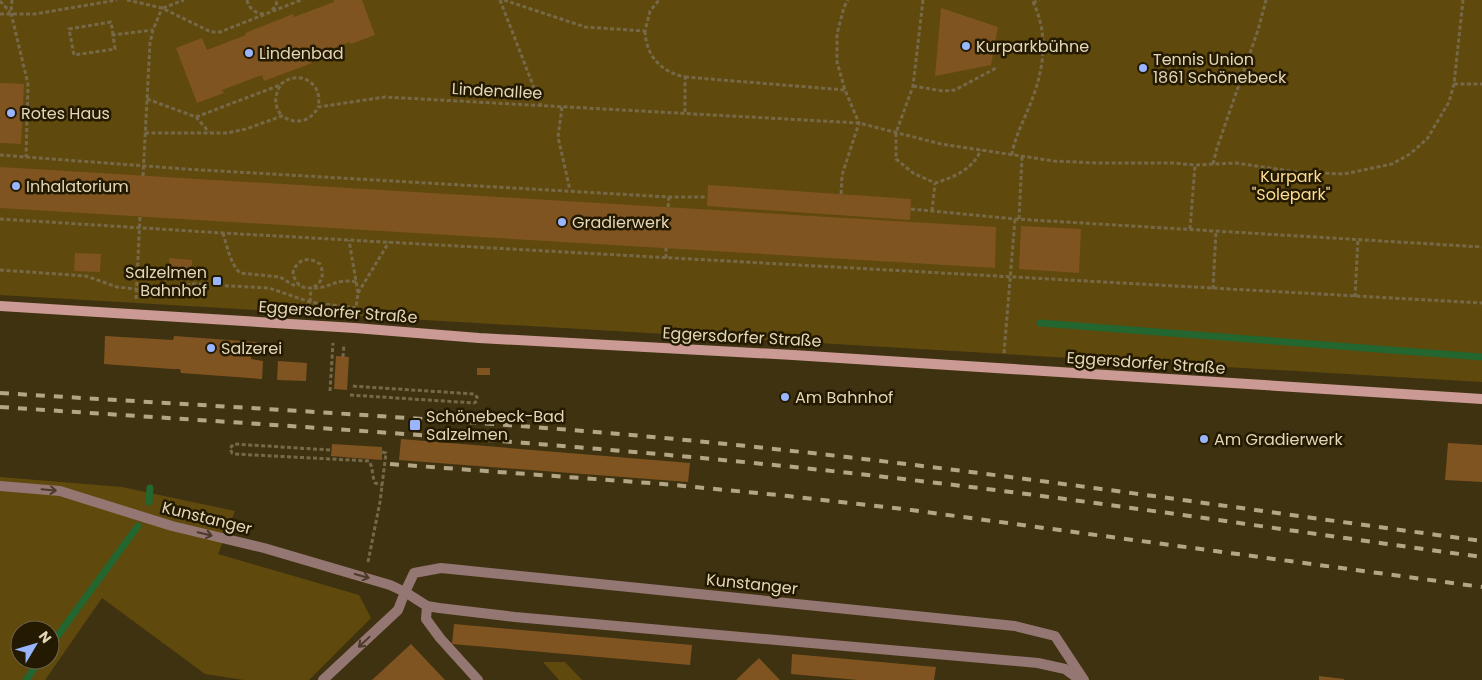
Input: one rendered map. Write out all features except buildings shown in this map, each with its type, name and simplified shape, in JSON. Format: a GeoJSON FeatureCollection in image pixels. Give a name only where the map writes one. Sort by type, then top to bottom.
{"type":"FeatureCollection","features":[{"type":"Feature","properties":{"kind":"street","name":"Eggersdorfer Straße"},"geometry":{"type":"LineString","coordinates":[[0,306],[1482,399]]}},
{"type":"Feature","properties":{"kind":"street","name":"Kunstanger"},"geometry":{"type":"LineString","coordinates":[[0,486],[60,491],[172,526],[264,548],[390,585],[427,606],[515,617],[1038,663],[1065,670],[1082,680]]}},
{"type":"Feature","properties":{"kind":"street","name":"Kunstanger"},"geometry":{"type":"LineString","coordinates":[[323,680],[398,610],[414,573],[441,568],[1015,626],[1055,636],[1082,680]]}},
{"type":"Feature","properties":{"kind":"street"},"geometry":{"type":"LineString","coordinates":[[427,606],[426,619],[440,638],[478,680]]}},
{"type":"Feature","properties":{"kind":"path"},"geometry":{"type":"LineString","coordinates":[[12,0],[11,13],[28,84],[26,157]]}},
{"type":"Feature","properties":{"kind":"path"},"geometry":{"type":"LineString","coordinates":[[0,14],[34,14],[117,0]]}},
{"type":"Feature","properties":{"kind":"path"},"geometry":{"type":"LineString","coordinates":[[126,0],[162,8],[211,32],[220,32],[268,12],[276,6],[277,0]]}},
{"type":"Feature","properties":{"kind":"path"},"geometry":{"type":"LineString","coordinates":[[143,176],[150,43],[153,30],[162,8],[184,0]]}},
{"type":"Feature","properties":{"kind":"path"},"geometry":{"type":"LineString","coordinates":[[247,0],[254,12],[263,14],[302,0]]}},
{"type":"Feature","properties":{"kind":"path"},"geometry":{"type":"LineString","coordinates":[[500,0],[541,106]]}},
{"type":"Feature","properties":{"kind":"path"},"geometry":{"type":"LineString","coordinates":[[504,0],[585,27],[645,31]]}},
{"type":"Feature","properties":{"kind":"path"},"geometry":{"type":"LineString","coordinates":[[659,0],[650,11],[645,31],[647,47],[654,60],[674,75],[845,90]]}},
{"type":"Feature","properties":{"kind":"path"},"geometry":{"type":"LineString","coordinates":[[841,194],[842,175],[859,123],[845,90],[837,62],[837,34],[844,7],[848,0]]}},
{"type":"Feature","properties":{"kind":"path"},"geometry":{"type":"LineString","coordinates":[[924,0],[913,86],[896,133],[896,159],[913,173],[935,183],[957,176],[977,158],[981,150]]}},
{"type":"Feature","properties":{"kind":"path"},"geometry":{"type":"LineString","coordinates":[[1012,155],[1013,144],[1029,109],[1044,52],[1043,30],[1032,1],[1039,0]]}},
{"type":"Feature","properties":{"kind":"path"},"geometry":{"type":"LineString","coordinates":[[1213,164],[1216,148],[1258,30],[1266,0]]}},
{"type":"Feature","properties":{"kind":"path","name":"Lindenallee"},"geometry":{"type":"LineString","coordinates":[[145,133],[227,133],[246,129],[282,116],[291,121],[302,121],[312,116],[318,107],[385,97],[859,123],[941,144],[1054,161],[1097,164],[1236,164],[1297,172],[1344,174],[1392,164],[1410,154],[1427,139],[1449,102],[1454,84],[1463,0]]}},
{"type":"Feature","properties":{"kind":"path"},"geometry":{"type":"LineString","coordinates":[[0,1],[11,13]]}},
{"type":"Feature","properties":{"kind":"path"},"geometry":{"type":"LineString","coordinates":[[110,22],[113,36],[115,49],[74,56],[69,29],[110,22]]}},
{"type":"Feature","properties":{"kind":"path"},"geometry":{"type":"LineString","coordinates":[[113,36],[153,30]]}},
{"type":"Feature","properties":{"kind":"path"},"geometry":{"type":"LineString","coordinates":[[913,86],[955,90],[998,67]]}},
{"type":"Feature","properties":{"kind":"path"},"geometry":{"type":"LineString","coordinates":[[685,77],[685,113]]}},
{"type":"Feature","properties":{"kind":"path"},"geometry":{"type":"LineString","coordinates":[[196,117],[280,85],[290,78],[307,79],[312,82],[320,98],[318,107]]}},
{"type":"Feature","properties":{"kind":"path"},"geometry":{"type":"LineString","coordinates":[[1454,84],[1482,84]]}},
{"type":"Feature","properties":{"kind":"path"},"geometry":{"type":"LineString","coordinates":[[280,85],[275,99],[277,108],[282,116]]}},
{"type":"Feature","properties":{"kind":"path"},"geometry":{"type":"LineString","coordinates":[[147,98],[196,117],[210,132]]}},
{"type":"Feature","properties":{"kind":"path"},"geometry":{"type":"LineString","coordinates":[[562,107],[558,137],[570,190]]}},
{"type":"Feature","properties":{"kind":"path"},"geometry":{"type":"LineString","coordinates":[[0,156],[185,169],[669,197],[707,197]]}},
{"type":"Feature","properties":{"kind":"path"},"geometry":{"type":"LineString","coordinates":[[1003,369],[1022,157]]}},
{"type":"Feature","properties":{"kind":"path"},"geometry":{"type":"LineString","coordinates":[[1190,229],[1195,165]]}},
{"type":"Feature","properties":{"kind":"path"},"geometry":{"type":"LineString","coordinates":[[932,211],[935,183]]}},
{"type":"Feature","properties":{"kind":"path"},"geometry":{"type":"LineString","coordinates":[[668,207],[669,197]]}},
{"type":"Feature","properties":{"kind":"path"},"geometry":{"type":"LineString","coordinates":[[910,209],[1017,219],[1482,247]]}},
{"type":"Feature","properties":{"kind":"path"},"geometry":{"type":"LineString","coordinates":[[136,289],[140,217]]}},
{"type":"Feature","properties":{"kind":"path"},"geometry":{"type":"LineString","coordinates":[[0,219],[1482,304]]}},
{"type":"Feature","properties":{"kind":"path"},"geometry":{"type":"LineString","coordinates":[[1213,289],[1216,231]]}},
{"type":"Feature","properties":{"kind":"path"},"geometry":{"type":"LineString","coordinates":[[223,233],[230,258],[240,272],[280,277],[293,285],[307,288],[325,286],[340,280],[356,282]]}},
{"type":"Feature","properties":{"kind":"path"},"geometry":{"type":"LineString","coordinates":[[0,270],[86,276],[117,287],[150,290],[193,284],[269,288],[310,302],[356,308],[358,293],[349,240]]}},
{"type":"Feature","properties":{"kind":"path"},"geometry":{"type":"LineString","coordinates":[[1355,297],[1358,240]]}},
{"type":"Feature","properties":{"kind":"path"},"geometry":{"type":"LineString","coordinates":[[358,293],[389,242]]}},
{"type":"Feature","properties":{"kind":"path"},"geometry":{"type":"LineString","coordinates":[[666,248],[666,258]]}},
{"type":"Feature","properties":{"kind":"path"},"geometry":{"type":"LineString","coordinates":[[300,285],[294,277],[295,267],[302,260],[312,259],[320,264],[323,274],[320,283],[311,288]]}},
{"type":"Feature","properties":{"kind":"path"},"geometry":{"type":"LineString","coordinates":[[310,302],[311,288]]}},
{"type":"Feature","properties":{"kind":"path"},"geometry":{"type":"LineString","coordinates":[[330,392],[332,343],[349,344]]}},
{"type":"Feature","properties":{"kind":"path"},"geometry":{"type":"LineString","coordinates":[[343,357],[344,344]]}},
{"type":"Feature","properties":{"kind":"path"},"geometry":{"type":"LineString","coordinates":[[350,395],[474,403],[477,401],[477,397],[474,394],[351,386]]}},
{"type":"Feature","properties":{"kind":"path"},"geometry":{"type":"LineString","coordinates":[[330,450],[234,444],[230,448],[232,453],[235,454],[369,461],[375,483],[382,485]]}},
{"type":"Feature","properties":{"kind":"path"},"geometry":{"type":"LineString","coordinates":[[365,577],[382,485],[386,453],[382,452]]}},
{"type":"Feature","properties":{"kind":"green space","name":"Kurpark \"Solepark\""},"geometry":{"type":"Polygon","coordinates":[[[0,0],[1482,0],[1482,382],[0,295],[0,0]]]}},
{"type":"Feature","properties":{"kind":"green space"},"geometry":{"type":"Polygon","coordinates":[[[0,477],[122,487],[235,511],[218,554],[359,595],[371,618],[309,680],[244,680],[205,674],[102,598],[60,658],[60,620],[10,620],[10,670],[52,670],[45,680],[0,680],[0,477]]]}},
{"type":"Feature","properties":{"kind":"green space"},"geometry":{"type":"Polygon","coordinates":[[[543,662],[565,662],[582,680],[559,680],[543,662]]]}},
{"type":"Feature","properties":{"kind":"waterway"},"geometry":{"type":"LineString","coordinates":[[1040,323],[1482,357]]}},
{"type":"Feature","properties":{"kind":"waterway"},"geometry":{"type":"LineString","coordinates":[[149,502],[150,488]]}},
{"type":"Feature","properties":{"kind":"waterway"},"geometry":{"type":"LineString","coordinates":[[60,632],[138,526]]}},
{"type":"Feature","properties":{"kind":"waterway"},"geometry":{"type":"LineString","coordinates":[[26,680],[33,670]]}},
{"type":"Feature","properties":{"kind":"railway"},"geometry":{"type":"LineString","coordinates":[[0,393],[437,420],[696,441],[1033,480],[1482,541]]}},
{"type":"Feature","properties":{"kind":"railway"},"geometry":{"type":"LineString","coordinates":[[0,407],[452,437],[790,467],[1048,497],[1482,557]]}},
{"type":"Feature","properties":{"kind":"railway"},"geometry":{"type":"LineString","coordinates":[[390,464],[663,484],[788,496],[911,510],[1482,587]]}},
{"type":"Feature","properties":{"kind":"place","name":"Kurparkbühne"},"geometry":{"type":"Point","coordinates":[966,46]}},
{"type":"Feature","properties":{"kind":"place","name":"Lindenbad"},"geometry":{"type":"Point","coordinates":[249,53]}},
{"type":"Feature","properties":{"kind":"place","name":"Tennis Union 1861 Schönebeck"},"geometry":{"type":"Point","coordinates":[1143,68]}},
{"type":"Feature","properties":{"kind":"place","name":"Rotes Haus"},"geometry":{"type":"Point","coordinates":[11,113]}},
{"type":"Feature","properties":{"kind":"place","name":"Inhalatorium"},"geometry":{"type":"Point","coordinates":[16,186]}},
{"type":"Feature","properties":{"kind":"place","name":"Gradierwerk"},"geometry":{"type":"Point","coordinates":[562,222]}},
{"type":"Feature","properties":{"kind":"place","name":"Salzelmen Bahnhof"},"geometry":{"type":"Point","coordinates":[217,281]}},
{"type":"Feature","properties":{"kind":"place","name":"Salzerei"},"geometry":{"type":"Point","coordinates":[211,348]}},
{"type":"Feature","properties":{"kind":"place","name":"Am Bahnhof"},"geometry":{"type":"Point","coordinates":[785,397]}},
{"type":"Feature","properties":{"kind":"place","name":"Schönebeck-Bad Salzelmen"},"geometry":{"type":"Point","coordinates":[415,425]}},
{"type":"Feature","properties":{"kind":"place","name":"Am Gradierwerk"},"geometry":{"type":"Point","coordinates":[1204,439]}}]}
